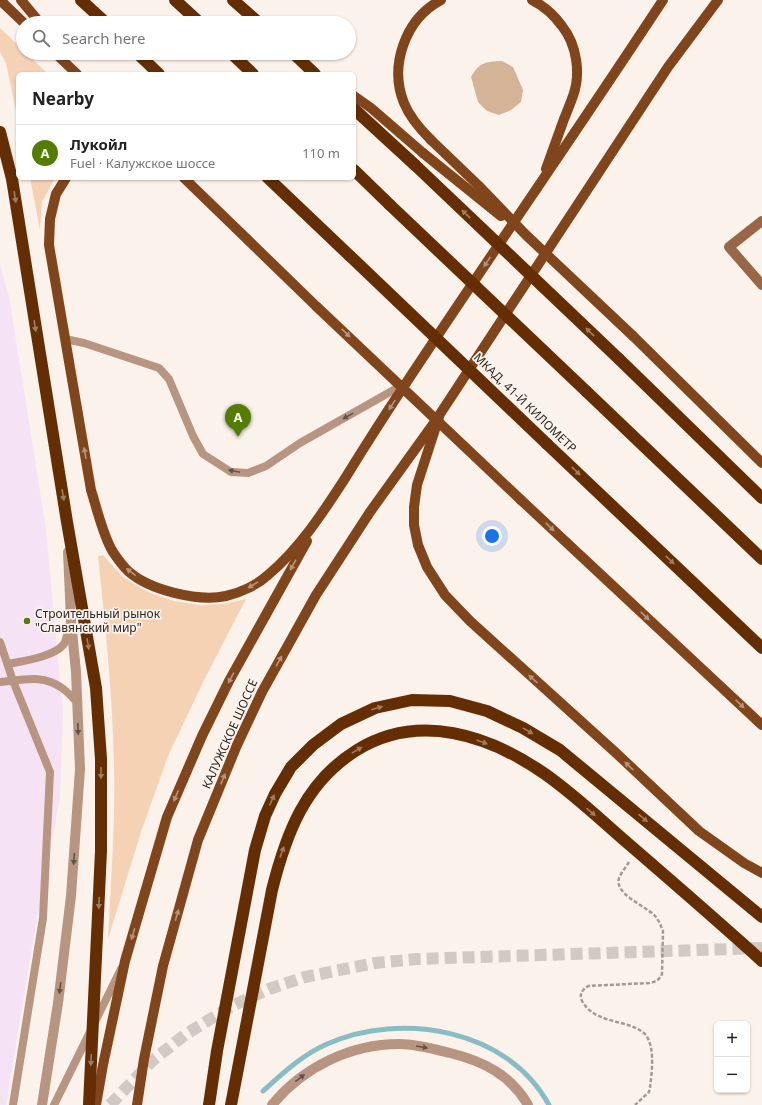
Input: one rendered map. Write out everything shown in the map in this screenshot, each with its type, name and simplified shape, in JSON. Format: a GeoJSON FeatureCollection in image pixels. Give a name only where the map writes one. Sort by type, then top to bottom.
{"type":"FeatureCollection","features":[{"type":"Feature","properties":{"kind":"highway"},"geometry":{"type":"LineString","coordinates":[[81,0],[98,16]]}},
{"type":"Feature","properties":{"kind":"highway"},"geometry":{"type":"LineString","coordinates":[[176,0],[193,16]]}},
{"type":"Feature","properties":{"kind":"highway"},"geometry":{"type":"LineString","coordinates":[[233,0],[251,16]]}},
{"type":"Feature","properties":{"kind":"highway"},"geometry":{"type":"LineString","coordinates":[[144,60],[157,72]]}},
{"type":"Feature","properties":{"kind":"highway"},"geometry":{"type":"LineString","coordinates":[[238,60],[251,72]]}},
{"type":"Feature","properties":{"kind":"highway"},"geometry":{"type":"LineString","coordinates":[[301,60],[314,72]]}},
{"type":"Feature","properties":{"kind":"highway"},"geometry":{"type":"LineString","coordinates":[[356,111],[619,359],[762,498]]}},
{"type":"Feature","properties":{"kind":"highway"},"geometry":{"type":"LineString","coordinates":[[0,132],[12,179],[67,522],[96,688],[101,758],[100,859],[89,1105]]}},
{"type":"Feature","properties":{"kind":"highway"},"geometry":{"type":"LineString","coordinates":[[356,172],[762,559]]}},
{"type":"Feature","properties":{"kind":"highway","name":"МКАД, 41-Й КИЛОМЕТР"},"geometry":{"type":"LineString","coordinates":[[270,180],[762,648]]}},
{"type":"Feature","properties":{"kind":"highway"},"geometry":{"type":"LineString","coordinates":[[209,1105],[217,1051],[255,850],[265,816],[275,794],[291,767],[312,745],[341,724],[375,708],[412,700],[450,701],[487,711],[523,728],[560,750],[762,917]]}},
{"type":"Feature","properties":{"kind":"highway"},"geometry":{"type":"LineString","coordinates":[[231,1105],[272,890],[280,859],[291,829],[305,802],[322,779],[342,759],[367,744],[395,734],[424,730],[456,733],[484,742],[508,753],[544,774],[578,800],[698,903],[762,961]]}},
{"type":"Feature","properties":{"kind":"main road"},"geometry":{"type":"LineString","coordinates":[[0,0],[17,16]]}},
{"type":"Feature","properties":{"kind":"main road"},"geometry":{"type":"LineString","coordinates":[[21,0],[34,16]]}},
{"type":"Feature","properties":{"kind":"main road"},"geometry":{"type":"LineString","coordinates":[[441,0],[426,11],[416,21],[402,47],[398,75],[404,104],[411,116],[431,140],[478,185],[526,235],[633,336],[762,463]]}},
{"type":"Feature","properties":{"kind":"main road"},"geometry":{"type":"LineString","coordinates":[[532,0],[546,8],[565,29],[575,55],[577,69],[573,96],[541,184]]}},
{"type":"Feature","properties":{"kind":"main road"},"geometry":{"type":"LineString","coordinates":[[65,180],[56,194],[53,206],[50,219],[49,246],[92,490],[102,526],[113,552],[128,571],[152,586],[177,594],[205,598],[226,596],[247,588],[267,576],[293,550],[319,518],[406,382],[541,184],[663,0]]}},
{"type":"Feature","properties":{"kind":"main road"},"geometry":{"type":"LineString","coordinates":[[719,1],[668,68],[440,414],[417,485],[414,524],[418,545],[427,567],[445,595],[470,621],[615,752],[699,831],[744,863],[762,873]]}},
{"type":"Feature","properties":{"kind":"main road"},"geometry":{"type":"LineString","coordinates":[[63,60],[76,72]]}},
{"type":"Feature","properties":{"kind":"main road"},"geometry":{"type":"LineString","coordinates":[[71,60],[80,72]]}},
{"type":"Feature","properties":{"kind":"main road"},"geometry":{"type":"LineString","coordinates":[[303,60],[319,72]]}},
{"type":"Feature","properties":{"kind":"main road"},"geometry":{"type":"LineString","coordinates":[[356,97],[371,108],[473,194],[526,235]]}},
{"type":"Feature","properties":{"kind":"main road"},"geometry":{"type":"LineString","coordinates":[[186,180],[317,307],[762,725]]}},
{"type":"Feature","properties":{"kind":"main road","name":"КАЛУЖСКОЕ ШОССЕ"},"geometry":{"type":"LineString","coordinates":[[137,1105],[144,1059],[163,966],[171,936],[198,840],[237,745],[262,692],[316,596],[370,512],[440,414]]}},
{"type":"Feature","properties":{"kind":"main road","name":"КАЛУЖСКОЕ ШОССЕ"},"geometry":{"type":"LineString","coordinates":[[96,1105],[103,1064],[125,961],[167,817],[202,736],[233,675],[319,518]]}},
{"type":"Feature","properties":{"kind":"street"},"geometry":{"type":"LineString","coordinates":[[762,221],[729,247],[762,285]]}},
{"type":"Feature","properties":{"kind":"street"},"geometry":{"type":"LineString","coordinates":[[42,1105],[58,1002],[71,896],[80,768],[78,703],[71,620],[67,522]]}},
{"type":"Feature","properties":{"kind":"street"},"geometry":{"type":"LineString","coordinates":[[272,1105],[290,1086],[310,1070],[333,1058],[354,1050],[378,1045],[401,1044],[423,1047],[481,1062],[496,1070],[510,1081],[523,1095],[528,1105]]}},
{"type":"Feature","properties":{"kind":"lane"},"geometry":{"type":"LineString","coordinates":[[65,339],[84,343],[159,368],[169,379],[193,436],[203,454],[231,472],[248,473],[266,466],[300,443],[406,382]]}},
{"type":"Feature","properties":{"kind":"lane"},"geometry":{"type":"LineString","coordinates":[[8,664],[32,659],[53,652],[64,644],[71,620]]}},
{"type":"Feature","properties":{"kind":"lane"},"geometry":{"type":"LineString","coordinates":[[0,642],[13,681],[50,772],[43,918],[13,1105]]}},
{"type":"Feature","properties":{"kind":"lane"},"geometry":{"type":"LineString","coordinates":[[0,682],[38,678],[50,680],[62,688],[78,703]]}},
{"type":"Feature","properties":{"kind":"lane"},"geometry":{"type":"LineString","coordinates":[[54,1105],[125,961]]}},
{"type":"Feature","properties":{"kind":"path"},"geometry":{"type":"LineString","coordinates":[[629,862],[619,879],[620,888],[624,893],[652,913],[661,925],[662,974],[659,979],[649,983],[588,986],[583,989],[581,998],[586,1007],[592,1013],[636,1028],[643,1032],[647,1037],[651,1052],[650,1087],[648,1092],[635,1105]]}},
{"type":"Feature","properties":{"kind":"shaded area"},"geometry":{"type":"Polygon","coordinates":[[[0,28],[16,43],[16,60],[33,60],[46,72],[16,72],[16,110],[6,63],[0,52],[0,28]]]}},
{"type":"Feature","properties":{"kind":"shaded area"},"geometry":{"type":"Polygon","coordinates":[[[502,61],[513,67],[523,90],[521,102],[511,110],[499,115],[487,111],[478,102],[471,77],[480,66],[491,62],[502,61]]]}},
{"type":"Feature","properties":{"kind":"shaded area"},"geometry":{"type":"Polygon","coordinates":[[[30,180],[54,180],[42,202],[40,230],[30,180]]]}},
{"type":"Feature","properties":{"kind":"shaded area","name":"Строительный рынок \"Славянский мир\""},"geometry":{"type":"Polygon","coordinates":[[[0,265],[9,296],[46,529],[63,713],[60,798],[36,924],[6,1105],[0,1105],[0,265]]]}},
{"type":"Feature","properties":{"kind":"shaded area"},"geometry":{"type":"Polygon","coordinates":[[[103,555],[123,577],[148,592],[174,601],[200,605],[224,604],[246,599],[203,682],[168,756],[141,832],[108,939],[114,814],[114,750],[105,620],[98,556],[103,555]]]}},
{"type":"Feature","properties":{"kind":"waterway"},"geometry":{"type":"LineString","coordinates":[[263,1091],[285,1071],[309,1053],[327,1044],[356,1034],[387,1029],[419,1029],[450,1034],[480,1044],[507,1059],[531,1079],[549,1105]]}},
{"type":"Feature","properties":{"kind":"tunnel"},"geometry":{"type":"LineString","coordinates":[[110,1105],[152,1061],[186,1034],[232,1006],[269,989],[305,977],[375,963],[417,959],[762,948]]}},
{"type":"Feature","properties":{"kind":"place","name":"Лукойл"},"geometry":{"type":"Point","coordinates":[238,437]}},
{"type":"Feature","properties":{"kind":"place","name":"Строительный рынок \"Славянский мир\""},"geometry":{"type":"Point","coordinates":[27,621]}}]}
